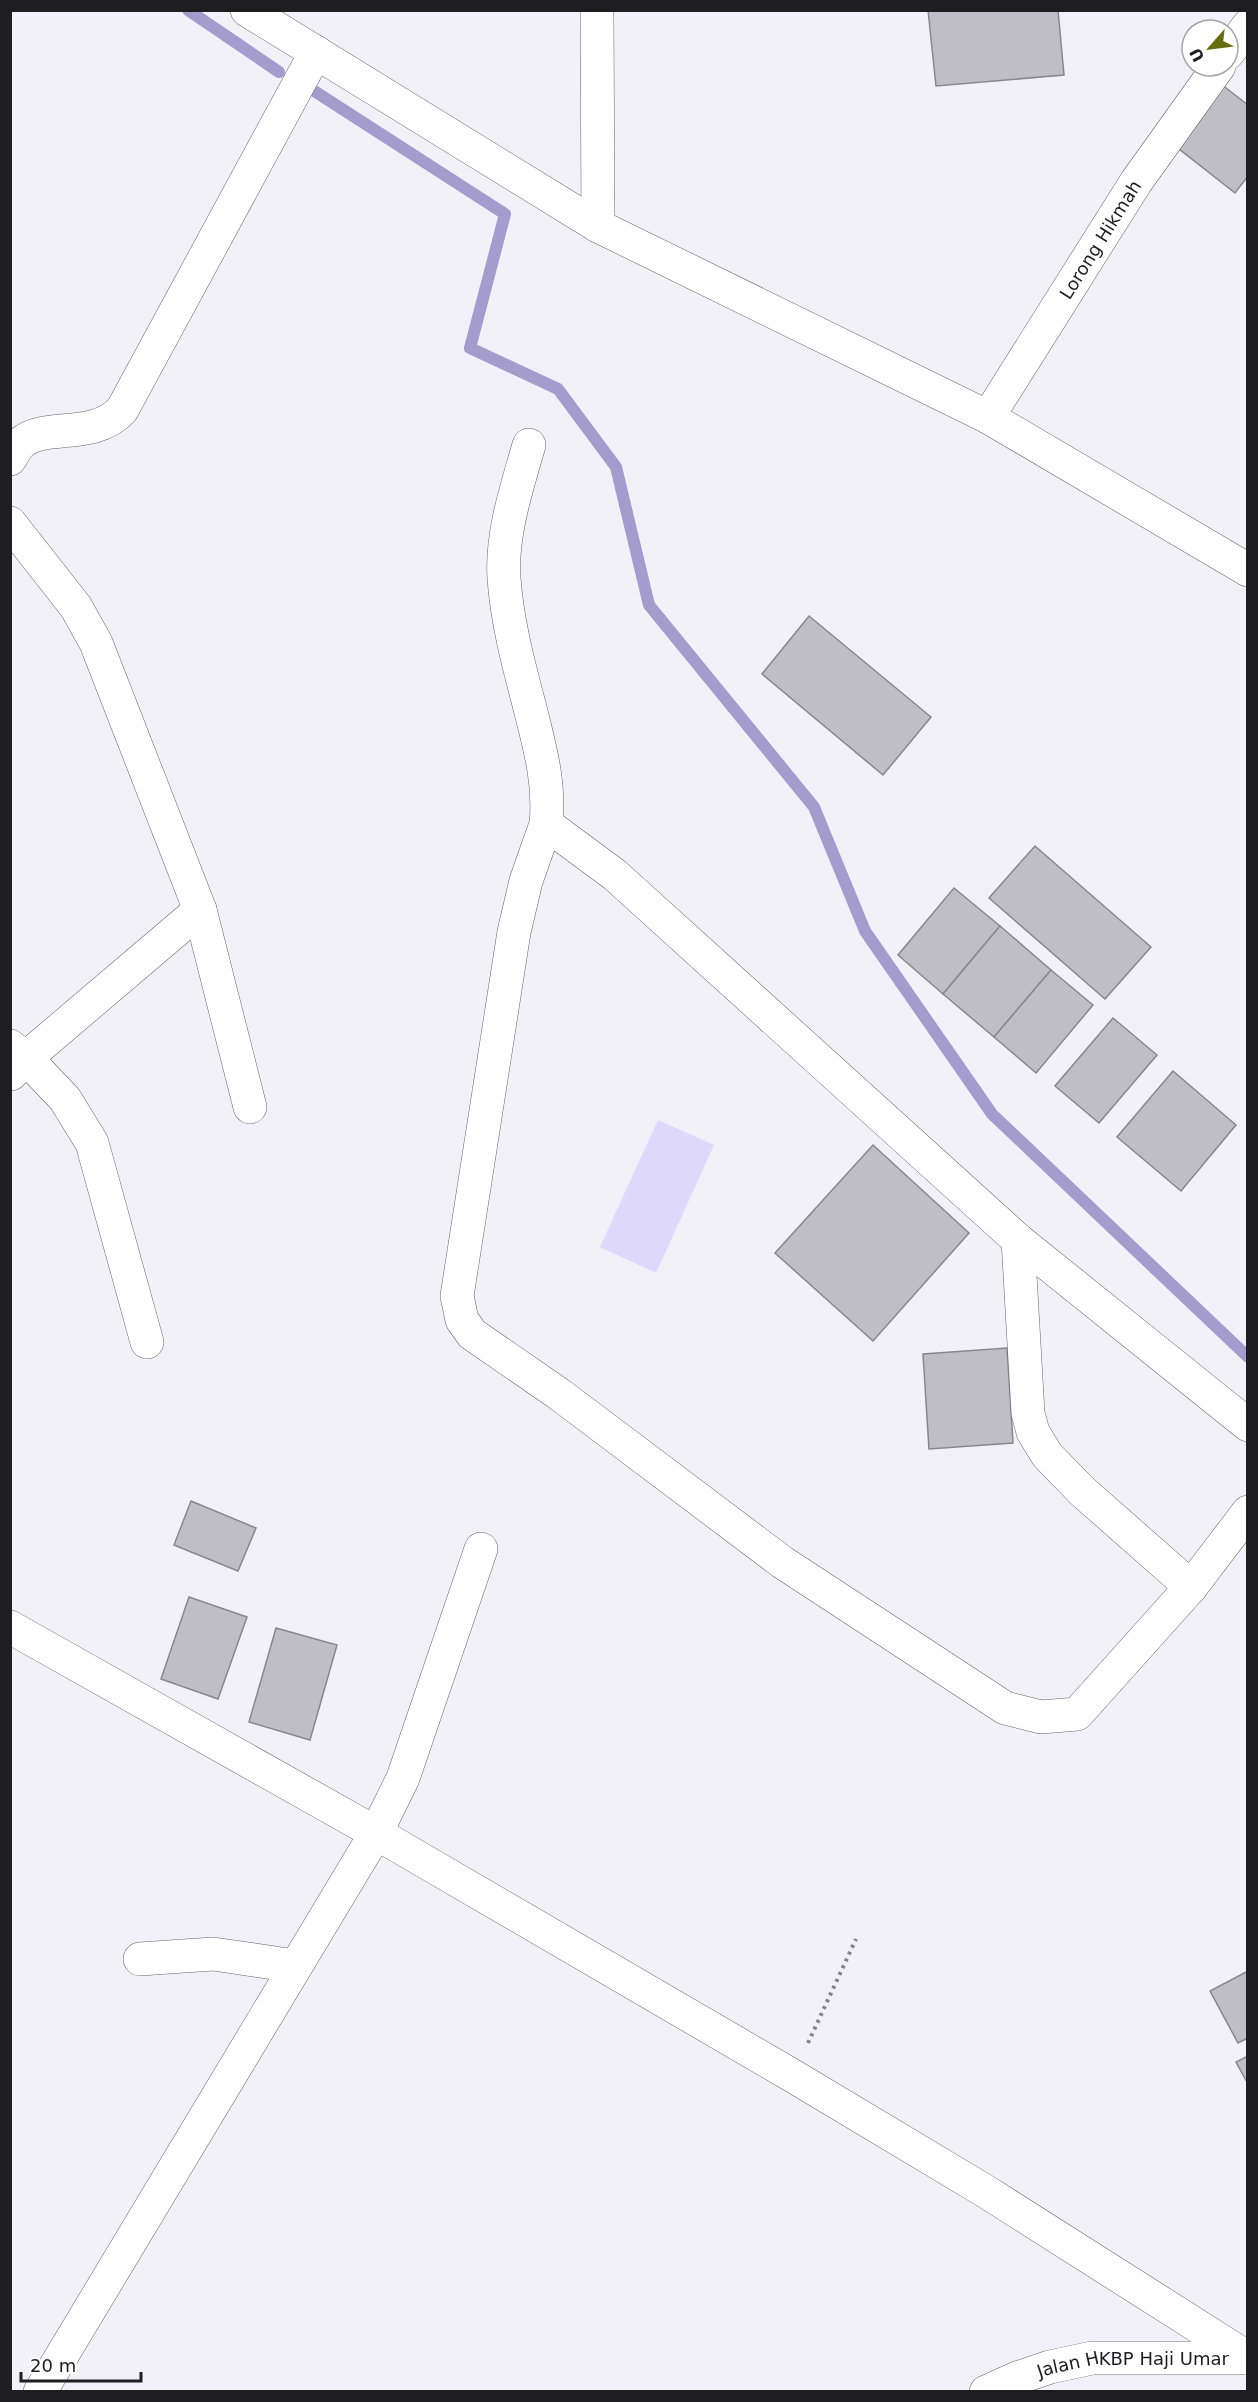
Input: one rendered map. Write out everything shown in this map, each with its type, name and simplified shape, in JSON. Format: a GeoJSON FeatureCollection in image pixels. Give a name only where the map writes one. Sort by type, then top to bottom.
{"type":"FeatureCollection","features":[{"type":"Feature","properties":{"kind":"street"},"geometry":{"type":"LineString","coordinates":[[247,10],[598,226],[988,417],[1248,570]]}},
{"type":"Feature","properties":{"kind":"street"},"geometry":{"type":"LineString","coordinates":[[597,10],[598,226]]}},
{"type":"Feature","properties":{"kind":"street"},"geometry":{"type":"LineString","coordinates":[[10,459],[21,442],[31,438],[91,428],[115,418],[122,410],[316,52]]}},
{"type":"Feature","properties":{"kind":"street","name":"Lorong Hikmah"},"geometry":{"type":"LineString","coordinates":[[988,417],[1137,182],[1211,78]]}},
{"type":"Feature","properties":{"kind":"street"},"geometry":{"type":"LineString","coordinates":[[529,444],[514,497],[505,551],[504,578],[515,648],[546,773],[549,799],[546,824],[526,881],[514,932],[457,1296],[462,1320],[472,1334],[559,1394],[782,1562],[1005,1707],[1041,1717],[1077,1714],[1191,1587],[1248,1512]]}},
{"type":"Feature","properties":{"kind":"street"},"geometry":{"type":"LineString","coordinates":[[10,523],[76,607],[96,643],[200,910],[250,1107]]}},
{"type":"Feature","properties":{"kind":"street"},"geometry":{"type":"LineString","coordinates":[[546,824],[615,875],[1018,1239],[1248,1425]]}},
{"type":"Feature","properties":{"kind":"street"},"geometry":{"type":"LineString","coordinates":[[147,1342],[92,1143],[65,1099],[16,1060],[200,910]]}},
{"type":"Feature","properties":{"kind":"street"},"geometry":{"type":"LineString","coordinates":[[1018,1239],[1028,1413],[1033,1432],[1047,1455],[1082,1491],[1191,1587]]}},
{"type":"Feature","properties":{"kind":"street"},"geometry":{"type":"LineString","coordinates":[[40,2391],[376,1833],[403,1778],[481,1549]]}},
{"type":"Feature","properties":{"kind":"street"},"geometry":{"type":"LineString","coordinates":[[10,1627],[376,1833],[793,2076],[986,2191],[1247,2358]]}},
{"type":"Feature","properties":{"kind":"street"},"geometry":{"type":"LineString","coordinates":[[140,1959],[213,1954],[295,1966]]}},
{"type":"Feature","properties":{"kind":"street","name":"Jalan HKBP Haji Umar"},"geometry":{"type":"LineString","coordinates":[[986,2391],[1050,2367],[1092,2358],[1247,2358]]}},
{"type":"Feature","properties":{"kind":"path"},"geometry":{"type":"LineString","coordinates":[[793,2076],[856,1939]]}},
{"type":"Feature","properties":{"kind":"shaded area"},"geometry":{"type":"Polygon","coordinates":[[[658,1120],[714,1145],[656,1273],[600,1247],[658,1120]]]}},
{"type":"Feature","properties":{"kind":"building"},"geometry":{"type":"Polygon","coordinates":[[[928,10],[1058,10],[1064,75],[936,86],[928,10]]]}},
{"type":"Feature","properties":{"kind":"building"},"geometry":{"type":"Polygon","coordinates":[[[1221,84],[1248,105],[1248,176],[1235,193],[1174,145],[1221,84]]]}},
{"type":"Feature","properties":{"kind":"building"},"geometry":{"type":"Polygon","coordinates":[[[809,616],[931,717],[883,775],[762,674],[809,616]]]}},
{"type":"Feature","properties":{"kind":"building"},"geometry":{"type":"Polygon","coordinates":[[[1035,846],[1151,947],[1105,999],[989,898],[1035,846]]]}},
{"type":"Feature","properties":{"kind":"building"},"geometry":{"type":"Polygon","coordinates":[[[954,888],[1000,926],[943,994],[898,955],[954,888]]]}},
{"type":"Feature","properties":{"kind":"building"},"geometry":{"type":"Polygon","coordinates":[[[1000,926],[1051,970],[994,1037],[943,994],[1000,926]]]}},
{"type":"Feature","properties":{"kind":"building"},"geometry":{"type":"Polygon","coordinates":[[[1051,970],[1093,1005],[1036,1073],[994,1037],[1051,970]]]}},
{"type":"Feature","properties":{"kind":"building"},"geometry":{"type":"Polygon","coordinates":[[[1113,1018],[1157,1055],[1099,1123],[1055,1086],[1113,1018]]]}},
{"type":"Feature","properties":{"kind":"building"},"geometry":{"type":"Polygon","coordinates":[[[1173,1071],[1236,1125],[1181,1191],[1117,1137],[1173,1071]]]}},
{"type":"Feature","properties":{"kind":"building"},"geometry":{"type":"Polygon","coordinates":[[[873,1145],[969,1233],[873,1341],[775,1253],[873,1145]]]}},
{"type":"Feature","properties":{"kind":"building"},"geometry":{"type":"Polygon","coordinates":[[[1007,1348],[1013,1443],[929,1449],[923,1354],[1007,1348]]]}},
{"type":"Feature","properties":{"kind":"building"},"geometry":{"type":"Polygon","coordinates":[[[191,1501],[256,1528],[238,1571],[174,1545],[191,1501]]]}},
{"type":"Feature","properties":{"kind":"building"},"geometry":{"type":"Polygon","coordinates":[[[189,1597],[247,1617],[218,1699],[161,1679],[189,1597]]]}},
{"type":"Feature","properties":{"kind":"building"},"geometry":{"type":"Polygon","coordinates":[[[276,1628],[337,1645],[310,1740],[249,1722],[276,1628]]]}},
{"type":"Feature","properties":{"kind":"building"},"geometry":{"type":"Polygon","coordinates":[[[1248,1971],[1248,2038],[1238,2043],[1210,1991],[1248,1971]]]}},
{"type":"Feature","properties":{"kind":"building"},"geometry":{"type":"Polygon","coordinates":[[[1248,2056],[1248,2084],[1236,2062],[1248,2056]]]}},
{"type":"Feature","properties":{"kind":"waterway"},"geometry":{"type":"LineString","coordinates":[[188,10],[279,72]]}},
{"type":"Feature","properties":{"kind":"waterway"},"geometry":{"type":"LineString","coordinates":[[308,87],[505,214],[470,348],[558,389],[616,467],[649,605],[814,807],[865,931],[992,1114],[1248,1357]]}}]}
